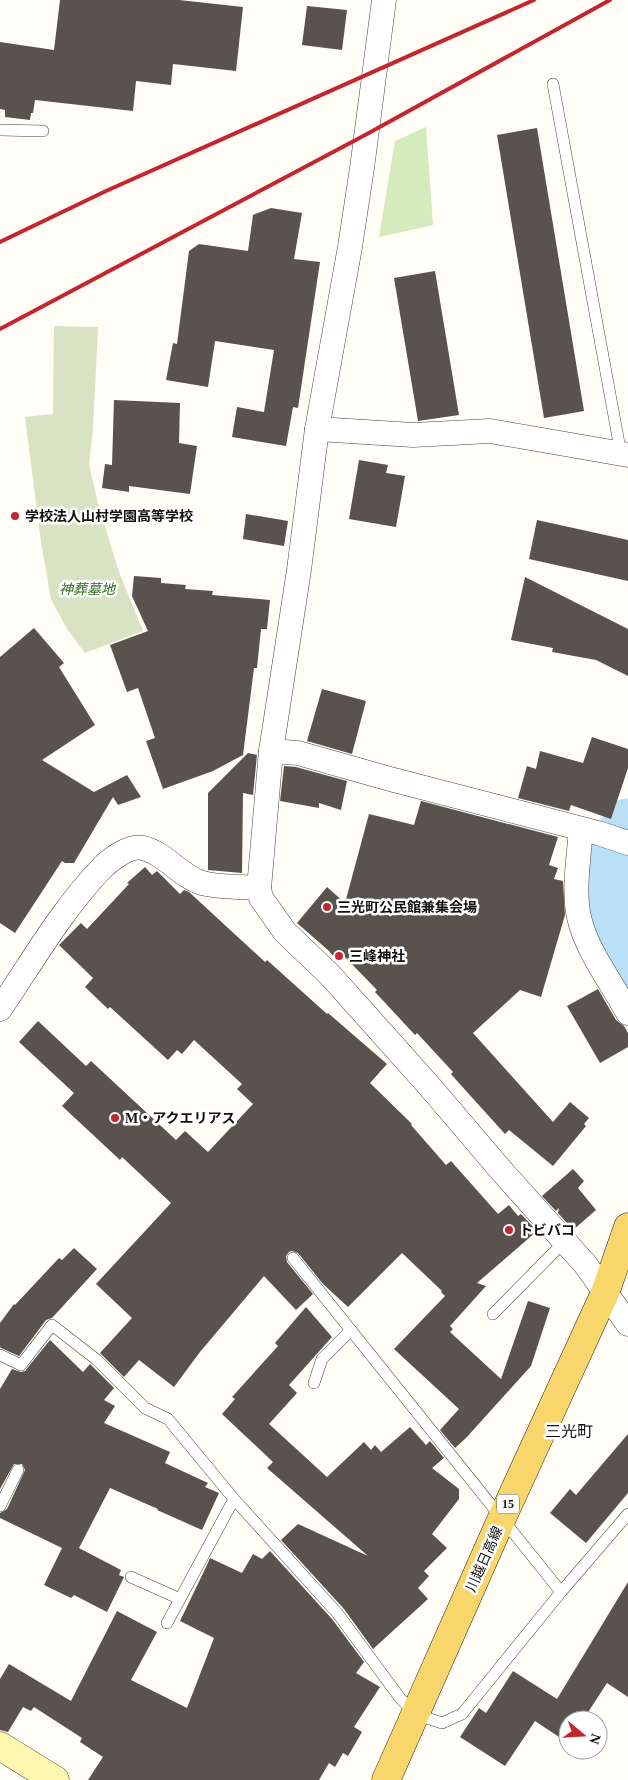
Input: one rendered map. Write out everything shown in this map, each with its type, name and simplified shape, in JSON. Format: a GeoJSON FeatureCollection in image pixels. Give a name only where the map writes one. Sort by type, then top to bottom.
{"type":"FeatureCollection","features":[{"type":"Feature","properties":{"kind":"main road","name":"川越日高線"},"geometry":{"type":"LineString","coordinates":[[386,1780],[605,1292],[628,1227]]}},
{"type":"Feature","properties":{"kind":"street"},"geometry":{"type":"LineString","coordinates":[[384,0],[361,177],[317,429],[299,570],[271,751],[258,888],[261,898],[285,932],[330,975],[425,1080],[585,1264],[628,1324]]}},
{"type":"Feature","properties":{"kind":"street"},"geometry":{"type":"LineString","coordinates":[[317,429],[413,435],[490,431],[624,454]]}},
{"type":"Feature","properties":{"kind":"street"},"geometry":{"type":"LineString","coordinates":[[271,751],[298,753],[628,842]]}},
{"type":"Feature","properties":{"kind":"street"},"geometry":{"type":"LineString","coordinates":[[589,831],[577,898],[579,918],[592,951],[628,1012]]}},
{"type":"Feature","properties":{"kind":"street"},"geometry":{"type":"LineString","coordinates":[[0,1009],[61,918],[101,869],[120,853],[141,848],[155,853],[184,874],[202,883],[258,888]]}},
{"type":"Feature","properties":{"kind":"street"},"geometry":{"type":"LineString","coordinates":[[0,1746],[55,1780]]}},
{"type":"Feature","properties":{"kind":"lane"},"geometry":{"type":"LineString","coordinates":[[553,84],[624,454]]}},
{"type":"Feature","properties":{"kind":"lane"},"geometry":{"type":"LineString","coordinates":[[0,130],[43,131]]}},
{"type":"Feature","properties":{"kind":"lane"},"geometry":{"type":"LineString","coordinates":[[493,1314],[564,1242]]}},
{"type":"Feature","properties":{"kind":"lane"},"geometry":{"type":"LineString","coordinates":[[293,1258],[561,1592]]}},
{"type":"Feature","properties":{"kind":"lane"},"geometry":{"type":"LineString","coordinates":[[0,1355],[21,1365],[52,1325],[97,1360],[145,1408],[168,1419],[234,1499],[338,1614],[400,1698],[415,1714],[442,1723],[462,1714],[561,1592],[628,1514]]}},
{"type":"Feature","properties":{"kind":"lane"},"geometry":{"type":"LineString","coordinates":[[314,1383],[322,1359],[350,1330]]}},
{"type":"Feature","properties":{"kind":"lane"},"geometry":{"type":"LineString","coordinates":[[0,1506],[18,1470]]}},
{"type":"Feature","properties":{"kind":"lane"},"geometry":{"type":"LineString","coordinates":[[167,1623],[234,1499]]}},
{"type":"Feature","properties":{"kind":"lane"},"geometry":{"type":"LineString","coordinates":[[131,1577],[180,1599]]}},
{"type":"Feature","properties":{"kind":"green space"},"geometry":{"type":"Polygon","coordinates":[[[426,127],[433,225],[379,237],[395,141],[426,127]]]}},
{"type":"Feature","properties":{"kind":"green space","name":"神葬墓地"},"geometry":{"type":"Polygon","coordinates":[[[54,326],[98,327],[93,430],[89,465],[99,507],[119,572],[143,631],[85,653],[67,629],[51,599],[41,542],[25,417],[53,414],[54,326]]]}},
{"type":"Feature","properties":{"kind":"building"},"geometry":{"type":"Polygon","coordinates":[[[60,0],[179,0],[243,7],[236,71],[173,64],[171,85],[136,81],[133,111],[35,100],[30,120],[5,117],[5,110],[0,109],[0,42],[54,50],[60,0]]]}},
{"type":"Feature","properties":{"kind":"building"},"geometry":{"type":"Polygon","coordinates":[[[307,6],[347,10],[342,50],[302,45],[307,6]]]}},
{"type":"Feature","properties":{"kind":"building"},"geometry":{"type":"Polygon","coordinates":[[[537,128],[584,411],[544,418],[497,135],[537,128]]]}},
{"type":"Feature","properties":{"kind":"building"},"geometry":{"type":"Polygon","coordinates":[[[271,208],[302,213],[294,259],[320,262],[298,408],[293,407],[286,446],[232,437],[237,407],[264,412],[274,350],[215,341],[208,387],[166,380],[173,343],[177,344],[189,251],[199,244],[248,251],[253,215],[271,208]]]}},
{"type":"Feature","properties":{"kind":"building"},"geometry":{"type":"Polygon","coordinates":[[[435,271],[459,415],[418,421],[394,278],[435,271]]]}},
{"type":"Feature","properties":{"kind":"building"},"geometry":{"type":"Polygon","coordinates":[[[114,400],[180,403],[179,443],[197,446],[190,494],[129,486],[129,492],[102,488],[105,464],[112,465],[114,400]]]}},
{"type":"Feature","properties":{"kind":"building"},"geometry":{"type":"Polygon","coordinates":[[[359,460],[388,465],[386,473],[405,476],[396,527],[349,519],[359,460]]]}},
{"type":"Feature","properties":{"kind":"building"},"geometry":{"type":"Polygon","coordinates":[[[246,514],[288,521],[284,546],[243,539],[246,514]]]}},
{"type":"Feature","properties":{"kind":"building"},"geometry":{"type":"Polygon","coordinates":[[[537,520],[628,540],[628,581],[529,559],[537,520]]]}},
{"type":"Feature","properties":{"kind":"building"},"geometry":{"type":"Polygon","coordinates":[[[134,576],[161,578],[161,583],[186,585],[185,589],[213,591],[212,595],[270,600],[267,629],[261,629],[257,668],[254,668],[243,755],[213,771],[163,789],[146,741],[155,738],[138,688],[127,692],[110,645],[148,631],[132,596],[134,576]]]}},
{"type":"Feature","properties":{"kind":"building"},"geometry":{"type":"Polygon","coordinates":[[[525,577],[628,629],[628,676],[596,660],[552,652],[553,648],[511,640],[525,577]]]}},
{"type":"Feature","properties":{"kind":"building"},"geometry":{"type":"Polygon","coordinates":[[[34,628],[64,663],[59,667],[95,725],[42,760],[94,792],[127,775],[141,797],[118,805],[113,797],[74,863],[62,861],[15,933],[0,923],[0,657],[34,628]]]}},
{"type":"Feature","properties":{"kind":"building"},"geometry":{"type":"Polygon","coordinates":[[[322,689],[366,701],[352,754],[307,741],[322,689]]]}},
{"type":"Feature","properties":{"kind":"building"},"geometry":{"type":"Polygon","coordinates":[[[592,737],[628,749],[628,768],[611,819],[571,805],[569,811],[518,798],[527,766],[536,769],[540,751],[583,763],[592,737]]]}},
{"type":"Feature","properties":{"kind":"building"},"geometry":{"type":"Polygon","coordinates":[[[248,753],[257,755],[253,795],[243,793],[242,873],[208,870],[208,793],[248,753]]]}},
{"type":"Feature","properties":{"kind":"building"},"geometry":{"type":"Polygon","coordinates":[[[284,766],[296,767],[347,781],[341,810],[319,803],[319,808],[280,801],[284,766]]]}},
{"type":"Feature","properties":{"kind":"building"},"geometry":{"type":"Polygon","coordinates":[[[421,801],[558,837],[549,865],[558,868],[554,879],[563,881],[565,915],[541,997],[520,990],[473,1033],[553,1122],[570,1102],[589,1118],[584,1124],[586,1126],[553,1166],[509,1130],[505,1134],[451,1074],[453,1072],[417,1033],[415,1035],[375,992],[377,990],[344,956],[338,962],[329,951],[297,923],[327,887],[345,903],[369,814],[414,825],[421,801]]]}},
{"type":"Feature","properties":{"kind":"building"},"geometry":{"type":"Polygon","coordinates":[[[145,867],[152,875],[157,871],[180,894],[184,890],[189,892],[265,962],[267,960],[327,1014],[387,1064],[370,1083],[412,1124],[446,1165],[451,1161],[498,1214],[509,1205],[518,1216],[521,1214],[537,1231],[477,1283],[486,1286],[450,1326],[453,1329],[450,1332],[501,1379],[528,1301],[550,1308],[531,1366],[455,1448],[440,1430],[459,1409],[394,1349],[445,1296],[402,1253],[348,1307],[323,1284],[298,1253],[289,1252],[286,1256],[287,1262],[313,1294],[296,1310],[264,1276],[200,1352],[174,1387],[139,1360],[124,1377],[100,1353],[132,1318],[96,1284],[171,1203],[122,1157],[120,1160],[62,1106],[74,1093],[19,1042],[38,1021],[86,1066],[91,1061],[176,1140],[185,1131],[208,1152],[253,1104],[237,1089],[242,1084],[194,1040],[182,1054],[177,1050],[168,1060],[85,987],[93,978],[59,945],[81,923],[87,929],[129,884],[127,883],[145,867]]]}},
{"type":"Feature","properties":{"kind":"building"},"geometry":{"type":"Polygon","coordinates":[[[598,989],[616,1020],[624,1026],[628,1033],[628,1047],[600,1063],[567,1006],[598,989]]]}},
{"type":"Feature","properties":{"kind":"building"},"geometry":{"type":"Polygon","coordinates":[[[573,1169],[584,1181],[578,1188],[596,1210],[573,1230],[558,1213],[559,1208],[556,1211],[542,1196],[573,1169]]]}},
{"type":"Feature","properties":{"kind":"building"},"geometry":{"type":"Polygon","coordinates":[[[74,1248],[97,1269],[52,1318],[46,1320],[19,1356],[1,1348],[0,1323],[14,1304],[59,1258],[62,1260],[74,1248]]]}},
{"type":"Feature","properties":{"kind":"building"},"geometry":{"type":"Polygon","coordinates":[[[306,1307],[332,1337],[289,1385],[297,1393],[269,1424],[327,1477],[364,1442],[371,1450],[375,1445],[381,1452],[410,1427],[426,1445],[430,1441],[444,1458],[432,1468],[459,1489],[459,1499],[432,1534],[447,1548],[424,1571],[429,1576],[418,1588],[428,1599],[373,1649],[344,1609],[281,1540],[298,1524],[368,1556],[267,1468],[273,1462],[222,1414],[235,1399],[232,1397],[278,1346],[275,1343],[306,1307]]]}},
{"type":"Feature","properties":{"kind":"building"},"geometry":{"type":"Polygon","coordinates":[[[50,1340],[83,1372],[90,1364],[114,1388],[104,1400],[115,1406],[104,1423],[170,1452],[165,1463],[208,1483],[205,1487],[219,1493],[202,1530],[110,1488],[79,1548],[121,1570],[119,1575],[124,1577],[107,1612],[74,1595],[71,1598],[44,1585],[62,1548],[0,1518],[0,1513],[7,1509],[25,1470],[22,1464],[14,1464],[0,1489],[0,1389],[12,1369],[21,1372],[25,1371],[50,1340]]]}},
{"type":"Feature","properties":{"kind":"building"},"geometry":{"type":"Polygon","coordinates":[[[628,1434],[628,1493],[586,1543],[550,1513],[570,1489],[576,1495],[628,1434]]]}},
{"type":"Feature","properties":{"kind":"building"},"geometry":{"type":"Polygon","coordinates":[[[270,1551],[332,1619],[364,1662],[356,1673],[380,1687],[354,1727],[362,1732],[348,1756],[343,1753],[335,1767],[329,1763],[319,1780],[88,1780],[103,1757],[80,1742],[82,1738],[34,1707],[31,1711],[23,1707],[8,1732],[0,1730],[0,1679],[9,1664],[71,1701],[117,1611],[157,1632],[131,1680],[187,1708],[214,1638],[180,1621],[210,1558],[242,1573],[253,1554],[262,1559],[270,1551]]]}},
{"type":"Feature","properties":{"kind":"building"},"geometry":{"type":"Polygon","coordinates":[[[628,1582],[628,1697],[607,1683],[589,1710],[558,1710],[558,1736],[535,1721],[505,1766],[460,1737],[479,1708],[486,1713],[513,1671],[557,1699],[628,1582]]]}},
{"type":"Feature","properties":{"kind":"waterway"},"geometry":{"type":"LineString","coordinates":[[628,826],[612,872],[606,898],[610,934],[628,970]]}},
{"type":"Feature","properties":{"kind":"railway"},"geometry":{"type":"LineString","coordinates":[[0,242],[106,191],[534,0]]}},
{"type":"Feature","properties":{"kind":"railway"},"geometry":{"type":"LineString","coordinates":[[0,329],[367,134],[610,0]]}},
{"type":"Feature","properties":{"kind":"place","name":"学校法人山村学園高等学校"},"geometry":{"type":"Point","coordinates":[15,516]}},
{"type":"Feature","properties":{"kind":"place","name":"三光町公民館兼集会場"},"geometry":{"type":"Point","coordinates":[327,907]}},
{"type":"Feature","properties":{"kind":"place","name":"三峰神社"},"geometry":{"type":"Point","coordinates":[339,956]}},
{"type":"Feature","properties":{"kind":"place","name":"M・アクエリアス"},"geometry":{"type":"Point","coordinates":[115,1118]}},
{"type":"Feature","properties":{"kind":"place","name":"トビバコ"},"geometry":{"type":"Point","coordinates":[509,1230]}},
{"type":"Feature","properties":{"kind":"district","name":"三光町"},"geometry":{"type":"Point","coordinates":[569,1431]}}]}
